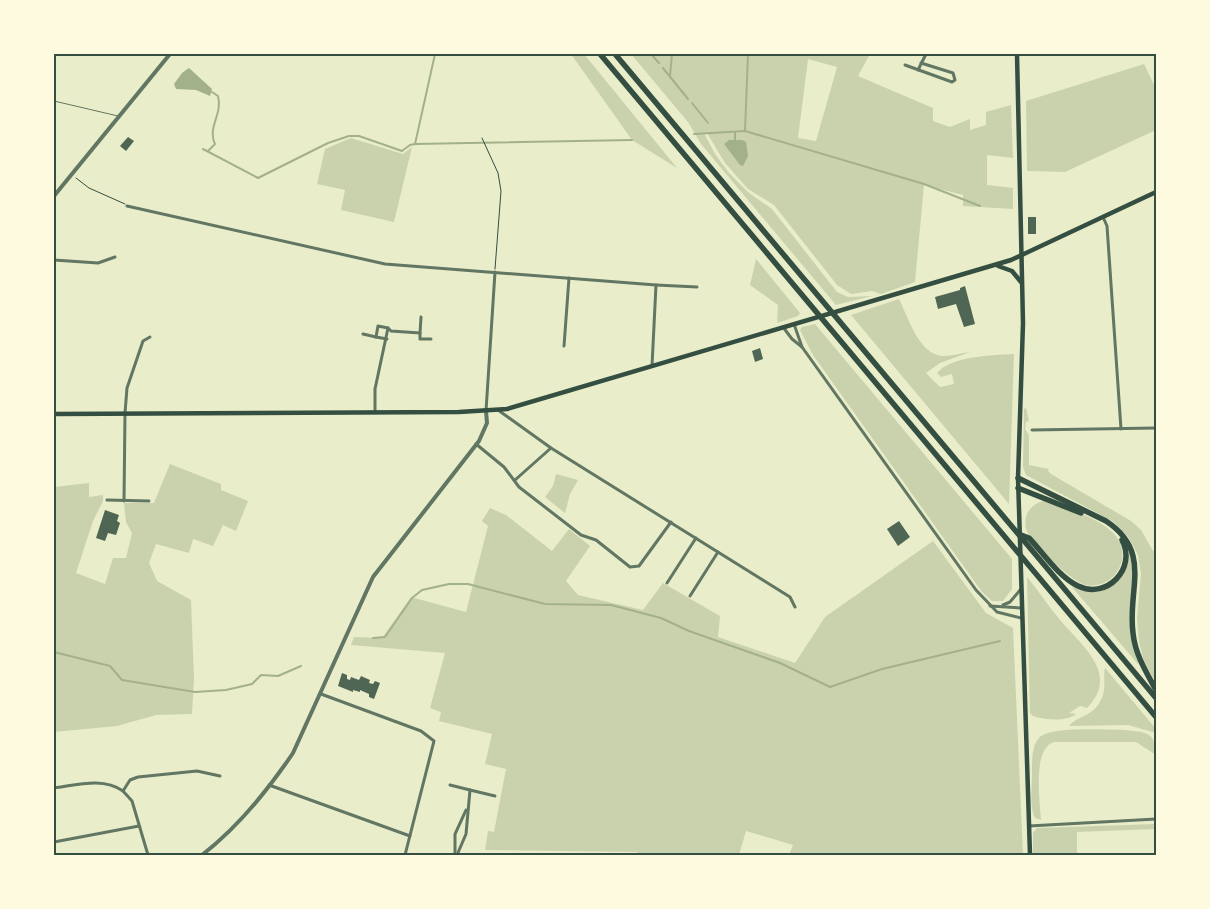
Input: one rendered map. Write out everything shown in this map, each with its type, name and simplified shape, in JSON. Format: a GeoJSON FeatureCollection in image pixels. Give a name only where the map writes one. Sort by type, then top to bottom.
{"type":"FeatureCollection","features":[{"type":"Feature","properties":{"kind":"highway"},"geometry":{"type":"LineString","coordinates":[[600,54],[1156,718]]}},
{"type":"Feature","properties":{"kind":"highway"},"geometry":{"type":"LineString","coordinates":[[615,54],[1156,698]]}},
{"type":"Feature","properties":{"kind":"highway"},"geometry":{"type":"LineString","coordinates":[[1018,478],[1106,521],[1126,541],[1132,553],[1136,570],[1133,636],[1141,662],[1156,690]]}},
{"type":"Feature","properties":{"kind":"highway"},"geometry":{"type":"LineString","coordinates":[[1018,488],[1054,501],[1106,524],[1122,541],[1126,553],[1125,563],[1120,575],[1110,585],[1096,590],[1086,589],[1068,580],[1030,538],[1020,535]]}},
{"type":"Feature","properties":{"kind":"main road"},"geometry":{"type":"LineString","coordinates":[[1018,54],[1022,283],[1018,488],[1030,855]]}},
{"type":"Feature","properties":{"kind":"main road"},"geometry":{"type":"LineString","coordinates":[[54,414],[486,412],[498,410],[994,266],[1156,192]]}},
{"type":"Feature","properties":{"kind":"main road"},"geometry":{"type":"LineString","coordinates":[[994,266],[1008,269],[1022,283]]}},
{"type":"Feature","properties":{"kind":"street"},"geometry":{"type":"LineString","coordinates":[[54,196],[170,54]]}},
{"type":"Feature","properties":{"kind":"street"},"geometry":{"type":"LineString","coordinates":[[918,70],[926,54]]}},
{"type":"Feature","properties":{"kind":"street"},"geometry":{"type":"LineString","coordinates":[[905,64],[952,82],[955,80],[953,74],[921,63]]}},
{"type":"Feature","properties":{"kind":"street"},"geometry":{"type":"LineString","coordinates":[[127,206],[385,264],[697,287]]}},
{"type":"Feature","properties":{"kind":"street"},"geometry":{"type":"LineString","coordinates":[[1103,217],[1107,226],[1121,429]]}},
{"type":"Feature","properties":{"kind":"street"},"geometry":{"type":"LineString","coordinates":[[54,260],[98,263],[114,257]]}},
{"type":"Feature","properties":{"kind":"street"},"geometry":{"type":"LineString","coordinates":[[202,855],[227,834],[269,785],[297,747],[373,577],[476,444],[487,423],[486,412],[495,272]]}},
{"type":"Feature","properties":{"kind":"street"},"geometry":{"type":"LineString","coordinates":[[564,346],[569,278]]}},
{"type":"Feature","properties":{"kind":"street"},"geometry":{"type":"LineString","coordinates":[[652,366],[656,285]]}},
{"type":"Feature","properties":{"kind":"street"},"geometry":{"type":"LineString","coordinates":[[421,316],[420,339],[431,339]]}},
{"type":"Feature","properties":{"kind":"street"},"geometry":{"type":"LineString","coordinates":[[794,324],[802,347]]}},
{"type":"Feature","properties":{"kind":"street"},"geometry":{"type":"LineString","coordinates":[[376,337],[378,326],[388,328],[391,331],[420,333]]}},
{"type":"Feature","properties":{"kind":"street"},"geometry":{"type":"LineString","coordinates":[[783,327],[792,339],[802,347],[976,590],[990,606],[1004,615],[1022,618]]}},
{"type":"Feature","properties":{"kind":"street"},"geometry":{"type":"LineString","coordinates":[[375,412],[375,389],[388,328]]}},
{"type":"Feature","properties":{"kind":"street"},"geometry":{"type":"LineString","coordinates":[[363,334],[386,339]]}},
{"type":"Feature","properties":{"kind":"street"},"geometry":{"type":"LineString","coordinates":[[124,501],[125,413],[128,384],[143,341],[150,338]]}},
{"type":"Feature","properties":{"kind":"street"},"geometry":{"type":"LineString","coordinates":[[498,410],[551,448],[790,597],[795,607]]}},
{"type":"Feature","properties":{"kind":"street"},"geometry":{"type":"LineString","coordinates":[[1032,430],[1156,428]]}},
{"type":"Feature","properties":{"kind":"street"},"geometry":{"type":"LineString","coordinates":[[476,444],[504,467],[519,486],[581,535],[596,540],[630,567],[639,566],[670,522]]}},
{"type":"Feature","properties":{"kind":"street"},"geometry":{"type":"LineString","coordinates":[[515,480],[551,448]]}},
{"type":"Feature","properties":{"kind":"street"},"geometry":{"type":"LineString","coordinates":[[107,500],[149,500]]}},
{"type":"Feature","properties":{"kind":"street"},"geometry":{"type":"LineString","coordinates":[[667,583],[696,538]]}},
{"type":"Feature","properties":{"kind":"street"},"geometry":{"type":"LineString","coordinates":[[690,596],[718,552]]}},
{"type":"Feature","properties":{"kind":"street"},"geometry":{"type":"LineString","coordinates":[[1002,606],[1010,602],[1021,589]]}},
{"type":"Feature","properties":{"kind":"street"},"geometry":{"type":"LineString","coordinates":[[990,606],[1021,608]]}},
{"type":"Feature","properties":{"kind":"street"},"geometry":{"type":"LineString","coordinates":[[321,694],[421,730],[434,742],[405,855]]}},
{"type":"Feature","properties":{"kind":"street"},"geometry":{"type":"LineString","coordinates":[[123,790],[128,782],[138,777],[197,771],[220,776]]}},
{"type":"Feature","properties":{"kind":"street"},"geometry":{"type":"LineString","coordinates":[[54,788],[101,782],[123,790],[132,801],[148,855]]}},
{"type":"Feature","properties":{"kind":"street"},"geometry":{"type":"LineString","coordinates":[[269,785],[410,836]]}},
{"type":"Feature","properties":{"kind":"street"},"geometry":{"type":"LineString","coordinates":[[450,785],[495,796]]}},
{"type":"Feature","properties":{"kind":"street"},"geometry":{"type":"LineString","coordinates":[[456,855],[466,834],[466,810],[470,790]]}},
{"type":"Feature","properties":{"kind":"street"},"geometry":{"type":"LineString","coordinates":[[456,855],[456,828],[466,810]]}},
{"type":"Feature","properties":{"kind":"street"},"geometry":{"type":"LineString","coordinates":[[1029,826],[1156,819]]}},
{"type":"Feature","properties":{"kind":"street"},"geometry":{"type":"LineString","coordinates":[[54,842],[139,826]]}},
{"type":"Feature","properties":{"kind":"lane"},"geometry":{"type":"LineString","coordinates":[[54,100],[119,116]]}},
{"type":"Feature","properties":{"kind":"path"},"geometry":{"type":"LineString","coordinates":[[482,138],[498,173],[500,191],[495,272]]}},
{"type":"Feature","properties":{"kind":"path"},"geometry":{"type":"LineString","coordinates":[[72,174],[89,188],[122,201],[127,206]]}},
{"type":"Feature","properties":{"kind":"shaded area"},"geometry":{"type":"Polygon","coordinates":[[[571,54],[584,54],[677,168],[632,140],[571,54]]]}},
{"type":"Feature","properties":{"kind":"shaded area"},"geometry":{"type":"Polygon","coordinates":[[[631,54],[870,54],[858,76],[933,108],[933,121],[950,127],[970,119],[970,130],[986,125],[986,112],[1011,105],[1013,158],[987,155],[987,185],[1013,188],[1013,209],[963,206],[963,195],[924,185],[915,282],[881,294],[872,291],[851,294],[837,285],[774,205],[748,189],[725,163],[707,133],[704,133],[715,154],[729,173],[749,193],[772,209],[837,292],[848,297],[872,296],[836,305],[701,144],[688,122],[631,54]],[[808,59],[798,138],[816,141],[837,67],[808,59]]]}},
{"type":"Feature","properties":{"kind":"shaded area"},"geometry":{"type":"Polygon","coordinates":[[[1144,64],[1156,89],[1156,130],[1065,172],[1027,171],[1026,101],[1144,64]]]}},
{"type":"Feature","properties":{"kind":"shaded area"},"geometry":{"type":"Polygon","coordinates":[[[189,68],[212,89],[210,96],[196,90],[176,89],[174,84],[182,73],[189,68]]]}},
{"type":"Feature","properties":{"kind":"shaded area"},"geometry":{"type":"Polygon","coordinates":[[[351,138],[403,154],[412,147],[394,222],[341,210],[345,190],[317,184],[325,149],[351,138]]]}},
{"type":"Feature","properties":{"kind":"shaded area"},"geometry":{"type":"Polygon","coordinates":[[[729,140],[742,140],[746,142],[748,156],[743,166],[740,165],[724,144],[729,140]]]}},
{"type":"Feature","properties":{"kind":"shaded area"},"geometry":{"type":"Polygon","coordinates":[[[756,259],[800,313],[798,316],[777,323],[778,305],[750,285],[756,259]]]}},
{"type":"Feature","properties":{"kind":"shaded area"},"geometry":{"type":"Polygon","coordinates":[[[899,299],[915,334],[927,349],[943,356],[970,352],[940,363],[926,373],[940,387],[954,384],[952,374],[941,377],[937,373],[943,367],[962,360],[1014,354],[1009,504],[851,315],[899,299]]]}},
{"type":"Feature","properties":{"kind":"shaded area"},"geometry":{"type":"Polygon","coordinates":[[[815,324],[1012,559],[1012,589],[1003,601],[992,601],[982,592],[813,355],[800,330],[802,327],[815,324]]]}},
{"type":"Feature","properties":{"kind":"shaded area"},"geometry":{"type":"Polygon","coordinates":[[[1026,408],[1029,421],[1026,422],[1025,429],[1029,435],[1029,465],[1049,469],[1048,471],[1051,474],[1131,521],[1141,530],[1153,551],[1156,550],[1156,683],[1144,661],[1139,642],[1137,618],[1141,574],[1138,555],[1129,538],[1114,522],[1026,475],[1023,467],[1024,409],[1026,408]]]}},
{"type":"Feature","properties":{"kind":"shaded area"},"geometry":{"type":"Polygon","coordinates":[[[170,464],[221,484],[221,490],[248,501],[236,531],[223,525],[213,546],[193,539],[189,553],[156,544],[149,563],[157,581],[191,600],[194,679],[192,714],[156,715],[117,726],[54,732],[54,487],[89,483],[89,497],[103,495],[103,501],[93,521],[76,573],[105,584],[113,558],[126,558],[132,533],[126,522],[124,503],[154,503],[170,464]]]}},
{"type":"Feature","properties":{"kind":"shaded area"},"geometry":{"type":"Polygon","coordinates":[[[556,474],[578,480],[570,494],[565,513],[545,497],[553,486],[556,474]]]}},
{"type":"Feature","properties":{"kind":"shaded area"},"geometry":{"type":"Polygon","coordinates":[[[1043,501],[1060,505],[1082,514],[1102,524],[1115,535],[1120,544],[1122,562],[1112,577],[1096,585],[1080,583],[1062,570],[1035,543],[1029,535],[1025,524],[1028,511],[1034,505],[1043,501]]]}},
{"type":"Feature","properties":{"kind":"shaded area"},"geometry":{"type":"Polygon","coordinates":[[[490,508],[506,515],[552,551],[569,529],[590,546],[566,581],[578,595],[643,610],[663,583],[720,616],[718,637],[795,663],[825,617],[933,541],[986,613],[1013,628],[1023,855],[789,855],[793,845],[746,831],[739,855],[636,855],[637,852],[485,850],[488,831],[494,832],[506,769],[485,764],[492,734],[439,721],[441,712],[430,708],[445,653],[351,645],[354,637],[382,638],[411,597],[466,612],[488,526],[482,521],[490,508]]]}},
{"type":"Feature","properties":{"kind":"shaded area"},"geometry":{"type":"Polygon","coordinates":[[[1130,551],[1134,568],[1131,610],[1138,664],[1072,587],[1086,591],[1114,584],[1130,551]]]}},
{"type":"Feature","properties":{"kind":"shaded area"},"geometry":{"type":"Polygon","coordinates":[[[1027,577],[1056,615],[1087,650],[1099,672],[1100,683],[1096,695],[1087,708],[1080,706],[1069,713],[1076,714],[1072,717],[1055,720],[1033,716],[1030,713],[1027,577]]]}},
{"type":"Feature","properties":{"kind":"shaded area"},"geometry":{"type":"Polygon","coordinates":[[[1105,668],[1156,729],[1156,733],[1128,725],[1069,726],[1077,719],[1091,712],[1100,702],[1104,692],[1105,668]]]}},
{"type":"Feature","properties":{"kind":"shaded area"},"geometry":{"type":"Polygon","coordinates":[[[1065,730],[1123,730],[1148,734],[1154,741],[1156,755],[1136,742],[1054,742],[1047,746],[1040,765],[1039,776],[1041,820],[1035,818],[1031,803],[1032,761],[1036,741],[1039,738],[1045,734],[1065,730]]]}},
{"type":"Feature","properties":{"kind":"shaded area"},"geometry":{"type":"Polygon","coordinates":[[[1156,824],[1156,829],[1077,832],[1077,855],[1033,855],[1033,833],[1037,828],[1156,824]]]}},
{"type":"Feature","properties":{"kind":"building"},"geometry":{"type":"Polygon","coordinates":[[[128,137],[134,141],[126,151],[120,146],[128,137]]]}},
{"type":"Feature","properties":{"kind":"building"},"geometry":{"type":"Polygon","coordinates":[[[1028,217],[1036,217],[1036,234],[1028,234],[1028,217]]]}},
{"type":"Feature","properties":{"kind":"building"},"geometry":{"type":"Polygon","coordinates":[[[965,286],[975,324],[964,327],[956,304],[938,309],[935,297],[960,290],[960,288],[965,286]]]}},
{"type":"Feature","properties":{"kind":"building"},"geometry":{"type":"Polygon","coordinates":[[[760,348],[763,359],[755,362],[752,351],[760,348]]]}},
{"type":"Feature","properties":{"kind":"building"},"geometry":{"type":"Polygon","coordinates":[[[105,510],[119,515],[117,521],[120,523],[116,535],[108,533],[105,541],[96,538],[105,510]]]}},
{"type":"Feature","properties":{"kind":"building"},"geometry":{"type":"Polygon","coordinates":[[[899,521],[910,537],[898,546],[887,529],[899,521]]]}},
{"type":"Feature","properties":{"kind":"building"},"geometry":{"type":"Polygon","coordinates":[[[342,673],[347,675],[347,679],[350,680],[351,677],[359,680],[361,676],[370,680],[369,683],[373,684],[375,681],[380,683],[374,699],[369,697],[369,694],[360,690],[360,692],[353,690],[353,692],[338,686],[342,673]]]}},
{"type":"Feature","properties":{"kind":"waterway"},"geometry":{"type":"LineString","coordinates":[[415,144],[435,54]]}},
{"type":"Feature","properties":{"kind":"waterway"},"geometry":{"type":"LineString","coordinates":[[651,54],[659,63]]}},
{"type":"Feature","properties":{"kind":"waterway"},"geometry":{"type":"LineString","coordinates":[[670,76],[672,54]]}},
{"type":"Feature","properties":{"kind":"waterway"},"geometry":{"type":"LineString","coordinates":[[745,131],[748,54]]}},
{"type":"Feature","properties":{"kind":"waterway"},"geometry":{"type":"LineString","coordinates":[[663,68],[688,99]]}},
{"type":"Feature","properties":{"kind":"waterway"},"geometry":{"type":"LineString","coordinates":[[208,151],[215,144],[213,132],[219,109],[218,96],[212,92]]}},
{"type":"Feature","properties":{"kind":"waterway"},"geometry":{"type":"LineString","coordinates":[[692,103],[708,123]]}},
{"type":"Feature","properties":{"kind":"waterway"},"geometry":{"type":"LineString","coordinates":[[694,134],[745,131],[924,184],[980,206]]}},
{"type":"Feature","properties":{"kind":"waterway"},"geometry":{"type":"LineString","coordinates":[[735,132],[735,140]]}},
{"type":"Feature","properties":{"kind":"waterway"},"geometry":{"type":"LineString","coordinates":[[203,149],[258,178],[328,143],[349,136],[359,136],[402,151],[415,144],[632,140]]}},
{"type":"Feature","properties":{"kind":"waterway"},"geometry":{"type":"LineString","coordinates":[[373,638],[385,637],[412,598],[422,590],[449,584],[468,584],[545,604],[611,605],[661,618],[689,631],[780,663],[830,687],[882,669],[1000,641]]}},
{"type":"Feature","properties":{"kind":"waterway"},"geometry":{"type":"LineString","coordinates":[[54,652],[110,666],[122,680],[195,692],[226,690],[252,684],[261,675],[278,676],[301,666]]}}]}
